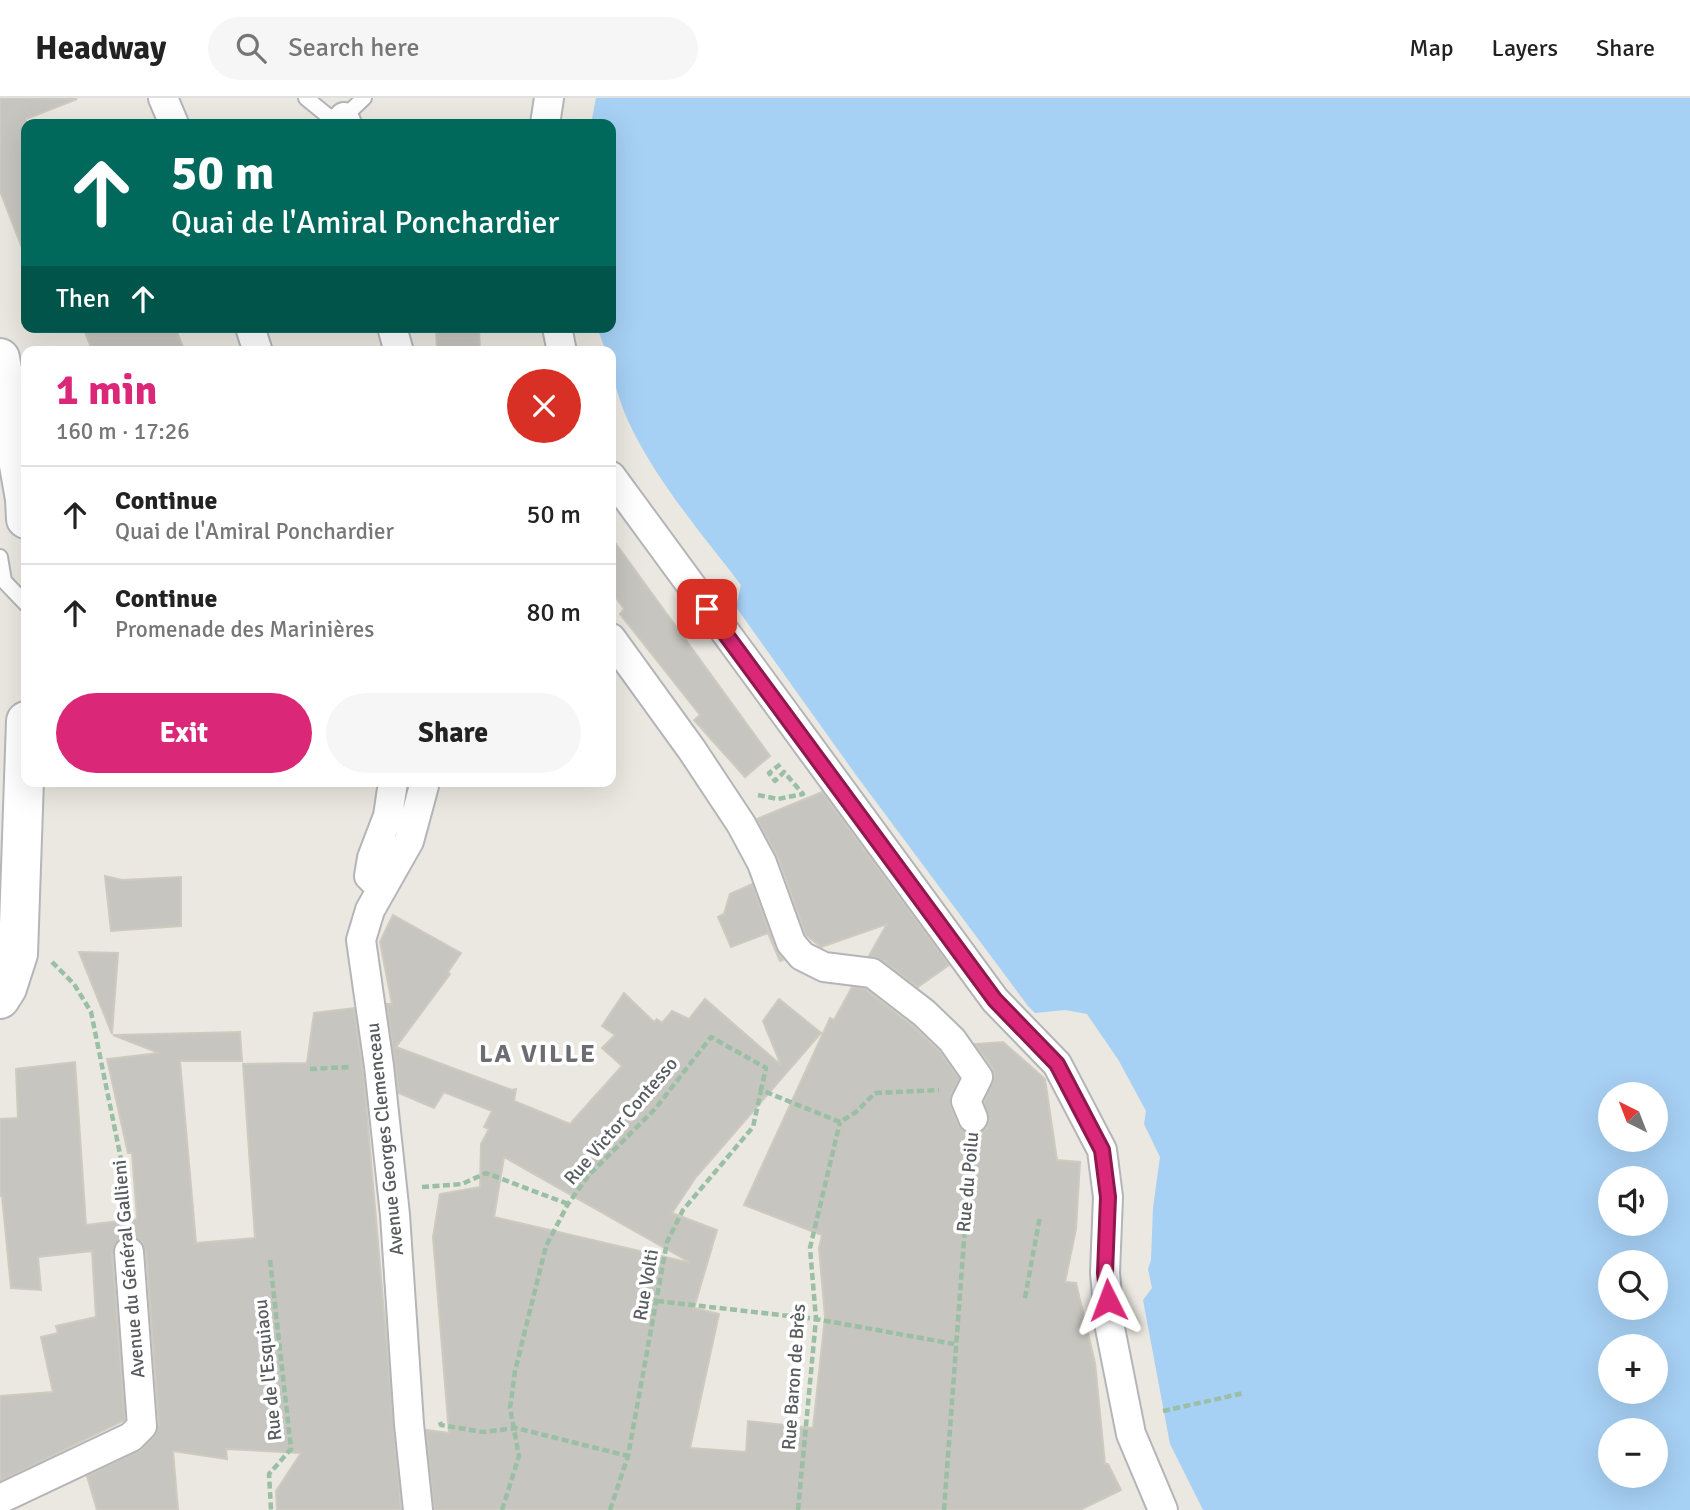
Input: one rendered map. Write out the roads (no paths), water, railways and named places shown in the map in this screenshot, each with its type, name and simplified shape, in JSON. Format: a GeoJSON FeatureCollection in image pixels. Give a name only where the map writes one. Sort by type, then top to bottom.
{"type":"FeatureCollection","features":[{"type":"Feature","properties":{"kind":"main road"},"geometry":{"type":"LineString","coordinates":[[0,356],[21,476]]}},
{"type":"Feature","properties":{"kind":"main road"},"geometry":{"type":"LineString","coordinates":[[0,999],[7,988],[18,954],[24,787]]}},
{"type":"Feature","properties":{"kind":"street"},"geometry":{"type":"LineString","coordinates":[[163,98],[172,119]]}},
{"type":"Feature","properties":{"kind":"street"},"geometry":{"type":"LineString","coordinates":[[546,119],[549,98]]}},
{"type":"Feature","properties":{"kind":"street"},"geometry":{"type":"LineString","coordinates":[[0,356],[21,364]]}},
{"type":"Feature","properties":{"kind":"street"},"geometry":{"type":"LineString","coordinates":[[616,483],[995,1000],[1057,1064],[1102,1150],[1108,1197],[1105,1273],[1110,1328],[1131,1434],[1163,1510]]}},
{"type":"Feature","properties":{"kind":"street","name":"Rue du Poilu"},"geometry":{"type":"LineString","coordinates":[[616,645],[692,750],[741,824],[762,863],[791,943],[802,956],[824,967],[872,973],[924,1013],[952,1040],[978,1077],[966,1101],[973,1118]]}},
{"type":"Feature","properties":{"kind":"street"},"geometry":{"type":"LineString","coordinates":[[381,888],[369,876],[372,858],[388,816],[392,787]]}},
{"type":"Feature","properties":{"kind":"street","name":"Avenue Georges Clemenceau"},"geometry":{"type":"LineString","coordinates":[[418,1510],[409,1424],[395,1215],[379,1066],[361,940],[370,910],[409,841],[424,787]]}},
{"type":"Feature","properties":{"kind":"street","name":"Avenue du Général Gallieni"},"geometry":{"type":"LineString","coordinates":[[0,1499],[131,1437],[142,1426],[129,1252]]}},
{"type":"Feature","properties":{"kind":"lane"},"geometry":{"type":"LineString","coordinates":[[306,98],[328,116],[352,113]]}},
{"type":"Feature","properties":{"kind":"lane"},"geometry":{"type":"LineString","coordinates":[[0,557],[4,581],[21,599]]}},
{"type":"Feature","properties":{"kind":"water"},"geometry":{"type":"Polygon","coordinates":[[[596,98],[1690,98],[1690,1510],[1203,1510],[1170,1444],[1143,1300],[1152,1288],[1148,1269],[1160,1157],[1144,1124],[1146,1111],[1119,1061],[1087,1014],[1065,1010],[1035,1013],[1028,1006],[856,775],[736,607],[741,585],[659,475],[625,413],[616,385],[616,346],[604,346],[599,333],[616,333],[616,119],[592,119],[596,98]]]}},
{"type":"Feature","properties":{"kind":"district","name":"LA VILLE"},"geometry":{"type":"Point","coordinates":[538,1054]}}]}
